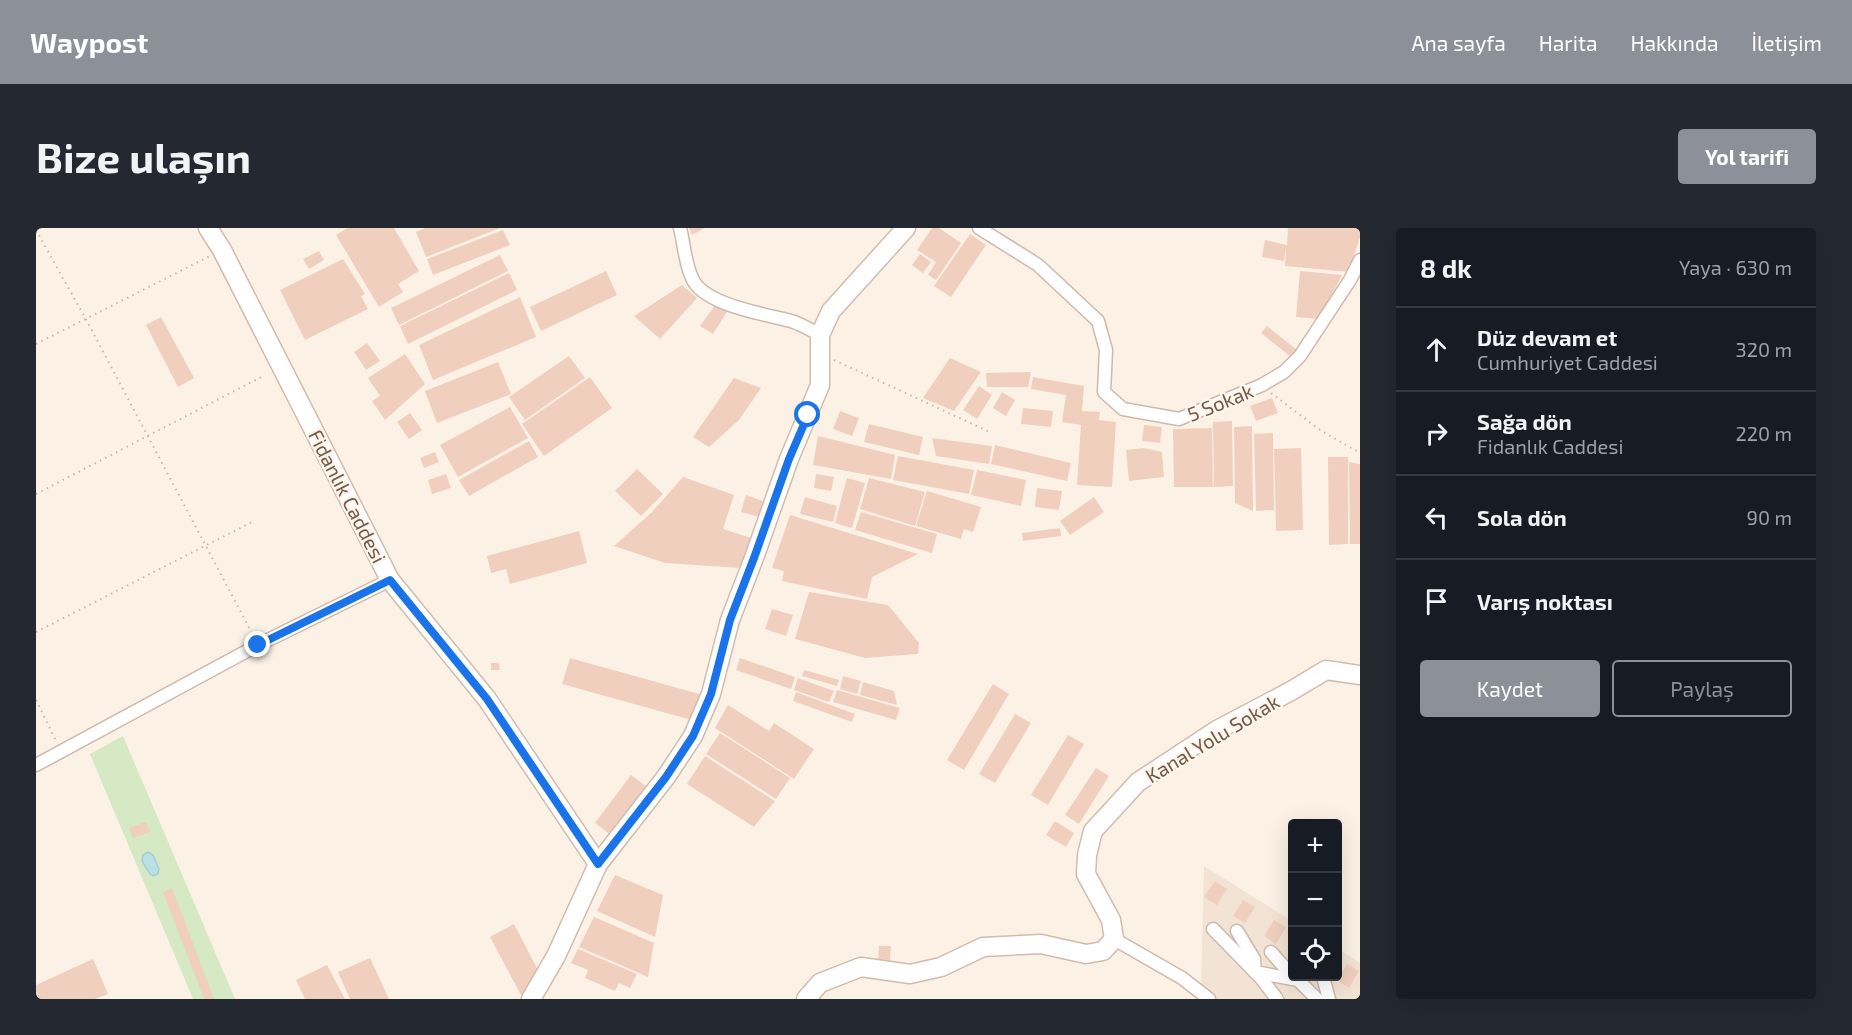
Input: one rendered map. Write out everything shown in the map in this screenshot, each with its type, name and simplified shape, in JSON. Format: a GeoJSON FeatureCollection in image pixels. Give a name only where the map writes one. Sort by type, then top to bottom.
{"type":"FeatureCollection","features":[{"type":"Feature","properties":{"kind":"street","name":"Fidanlık Caddesi"},"geometry":{"type":"LineString","coordinates":[[208,228],[222,250],[390,580],[487,699],[598,864]]}},
{"type":"Feature","properties":{"kind":"street"},"geometry":{"type":"LineString","coordinates":[[680,228],[692,279],[700,289],[713,297],[752,312],[793,321],[820,344]]}},
{"type":"Feature","properties":{"kind":"street"},"geometry":{"type":"LineString","coordinates":[[531,999],[556,956],[598,864],[666,777],[693,736],[711,694],[730,620],[789,459],[820,386],[820,344],[831,311],[906,228]]}},
{"type":"Feature","properties":{"kind":"street","name":"5 Sokak"},"geometry":{"type":"LineString","coordinates":[[979,228],[1038,265],[1098,321],[1106,350],[1104,392],[1124,409],[1179,419],[1262,385],[1284,372],[1300,356],[1350,280],[1360,260]]}},
{"type":"Feature","properties":{"kind":"street"},"geometry":{"type":"LineString","coordinates":[[36,765],[258,645],[390,580]]}},
{"type":"Feature","properties":{"kind":"street","name":"Kanal Yolu Sokak"},"geometry":{"type":"LineString","coordinates":[[1114,939],[1111,920],[1086,874],[1087,855],[1093,831],[1100,822],[1138,782],[1217,730],[1326,670],[1360,675]]}},
{"type":"Feature","properties":{"kind":"street"},"geometry":{"type":"LineString","coordinates":[[1213,929],[1255,972],[1277,999]]}},
{"type":"Feature","properties":{"kind":"street"},"geometry":{"type":"LineString","coordinates":[[1237,931],[1254,959],[1255,972]]}},
{"type":"Feature","properties":{"kind":"street"},"geometry":{"type":"LineString","coordinates":[[806,999],[820,983],[861,967],[910,974],[942,967],[983,947],[1041,944],[1086,954],[1102,951],[1114,939],[1182,978],[1209,999]]}},
{"type":"Feature","properties":{"kind":"street"},"geometry":{"type":"LineString","coordinates":[[1271,952],[1288,970]]}},
{"type":"Feature","properties":{"kind":"street"},"geometry":{"type":"LineString","coordinates":[[1255,972],[1288,976]]}},
{"type":"Feature","properties":{"kind":"street"},"geometry":{"type":"LineString","coordinates":[[1299,981],[1317,999]]}},
{"type":"Feature","properties":{"kind":"street"},"geometry":{"type":"LineString","coordinates":[[1324,981],[1329,999]]}},
{"type":"Feature","properties":{"kind":"path"},"geometry":{"type":"LineString","coordinates":[[36,230],[258,645]]}},
{"type":"Feature","properties":{"kind":"path"},"geometry":{"type":"LineString","coordinates":[[36,344],[222,250]]}},
{"type":"Feature","properties":{"kind":"path"},"geometry":{"type":"LineString","coordinates":[[820,344],[992,433]]}},
{"type":"Feature","properties":{"kind":"path"},"geometry":{"type":"LineString","coordinates":[[36,494],[265,375]]}},
{"type":"Feature","properties":{"kind":"path"},"geometry":{"type":"LineString","coordinates":[[1262,385],[1320,430],[1360,453]]}},
{"type":"Feature","properties":{"kind":"path"},"geometry":{"type":"LineString","coordinates":[[36,632],[252,522]]}},
{"type":"Feature","properties":{"kind":"path"},"geometry":{"type":"LineString","coordinates":[[36,700],[61,751]]}},
{"type":"Feature","properties":{"kind":"shaded area"},"geometry":{"type":"Polygon","coordinates":[[[1204,866],[1288,918],[1288,981],[1342,981],[1342,952],[1360,963],[1360,999],[1209,999],[1201,991],[1204,866]]]}},
{"type":"Feature","properties":{"kind":"green space"},"geometry":{"type":"Polygon","coordinates":[[[123,736],[235,999],[193,999],[90,754],[123,736]]]}},
{"type":"Feature","properties":{"kind":"water"},"geometry":{"type":"Polygon","coordinates":[[[148,852],[153,855],[159,869],[158,874],[153,876],[142,861],[143,855],[148,852]]]}},
{"type":"Feature","properties":{"kind":"building"},"geometry":{"type":"Polygon","coordinates":[[[347,228],[394,228],[419,271],[398,284],[403,292],[379,307],[336,235],[347,228]]]}},
{"type":"Feature","properties":{"kind":"building"},"geometry":{"type":"Polygon","coordinates":[[[425,228],[500,228],[426,257],[416,232],[425,228]]]}},
{"type":"Feature","properties":{"kind":"building"},"geometry":{"type":"Polygon","coordinates":[[[689,228],[705,228],[692,235],[689,228]]]}},
{"type":"Feature","properties":{"kind":"building"},"geometry":{"type":"Polygon","coordinates":[[[932,228],[939,228],[961,243],[936,280],[928,275],[936,262],[917,250],[932,228]]]}},
{"type":"Feature","properties":{"kind":"building"},"geometry":{"type":"Polygon","coordinates":[[[1288,228],[1360,228],[1360,237],[1349,272],[1285,266],[1286,247],[1284,261],[1262,257],[1265,240],[1287,245],[1288,228]]]}},
{"type":"Feature","properties":{"kind":"building"},"geometry":{"type":"Polygon","coordinates":[[[503,230],[510,245],[433,275],[427,259],[503,230]]]}},
{"type":"Feature","properties":{"kind":"building"},"geometry":{"type":"Polygon","coordinates":[[[970,234],[986,245],[951,297],[934,286],[970,234]]]}},
{"type":"Feature","properties":{"kind":"building"},"geometry":{"type":"Polygon","coordinates":[[[319,251],[324,260],[309,269],[303,259],[319,251]]]}},
{"type":"Feature","properties":{"kind":"building"},"geometry":{"type":"Polygon","coordinates":[[[920,254],[931,262],[923,273],[912,265],[920,254]]]}},
{"type":"Feature","properties":{"kind":"building"},"geometry":{"type":"Polygon","coordinates":[[[500,255],[508,271],[399,325],[391,308],[500,255]]]}},
{"type":"Feature","properties":{"kind":"building"},"geometry":{"type":"Polygon","coordinates":[[[343,259],[365,294],[361,296],[368,309],[305,340],[280,290],[343,259]]]}},
{"type":"Feature","properties":{"kind":"building"},"geometry":{"type":"Polygon","coordinates":[[[606,271],[617,295],[541,331],[530,307],[606,271]]]}},
{"type":"Feature","properties":{"kind":"building"},"geometry":{"type":"Polygon","coordinates":[[[1300,271],[1342,275],[1319,319],[1296,317],[1300,271]]]}},
{"type":"Feature","properties":{"kind":"building"},"geometry":{"type":"Polygon","coordinates":[[[509,273],[517,290],[408,344],[400,326],[509,273]]]}},
{"type":"Feature","properties":{"kind":"building"},"geometry":{"type":"Polygon","coordinates":[[[682,285],[697,298],[660,339],[634,316],[682,285]]]}},
{"type":"Feature","properties":{"kind":"building"},"geometry":{"type":"Polygon","coordinates":[[[520,297],[536,337],[433,380],[419,345],[520,297]]]}},
{"type":"Feature","properties":{"kind":"building"},"geometry":{"type":"Polygon","coordinates":[[[716,304],[730,307],[713,334],[700,326],[716,304]]]}},
{"type":"Feature","properties":{"kind":"building"},"geometry":{"type":"Polygon","coordinates":[[[161,317],[194,378],[178,387],[146,325],[161,317]]]}},
{"type":"Feature","properties":{"kind":"building"},"geometry":{"type":"Polygon","coordinates":[[[1267,326],[1297,350],[1291,357],[1261,333],[1267,326]]]}},
{"type":"Feature","properties":{"kind":"building"},"geometry":{"type":"Polygon","coordinates":[[[367,343],[380,361],[366,370],[354,352],[367,343]]]}},
{"type":"Feature","properties":{"kind":"building"},"geometry":{"type":"Polygon","coordinates":[[[405,354],[425,384],[385,420],[372,401],[380,396],[368,378],[405,354]]]}},
{"type":"Feature","properties":{"kind":"building"},"geometry":{"type":"Polygon","coordinates":[[[569,356],[585,378],[525,420],[509,397],[569,356]]]}},
{"type":"Feature","properties":{"kind":"building"},"geometry":{"type":"Polygon","coordinates":[[[950,358],[981,372],[954,411],[923,398],[950,358]]]}},
{"type":"Feature","properties":{"kind":"building"},"geometry":{"type":"Polygon","coordinates":[[[498,362],[511,394],[437,423],[425,391],[498,362]]]}},
{"type":"Feature","properties":{"kind":"building"},"geometry":{"type":"Polygon","coordinates":[[[1031,372],[1028,387],[987,387],[986,373],[1031,372]]]}},
{"type":"Feature","properties":{"kind":"building"},"geometry":{"type":"Polygon","coordinates":[[[590,377],[612,408],[544,456],[522,424],[590,377]]]}},
{"type":"Feature","properties":{"kind":"building"},"geometry":{"type":"Polygon","coordinates":[[[1033,377],[1084,386],[1082,411],[1100,412],[1099,420],[1116,422],[1112,487],[1077,485],[1081,425],[1062,422],[1066,395],[1031,389],[1033,377]]]}},
{"type":"Feature","properties":{"kind":"building"},"geometry":{"type":"Polygon","coordinates":[[[734,378],[761,388],[739,420],[709,447],[693,437],[734,378]]]}},
{"type":"Feature","properties":{"kind":"building"},"geometry":{"type":"Polygon","coordinates":[[[979,386],[992,395],[977,419],[963,410],[979,386]]]}},
{"type":"Feature","properties":{"kind":"building"},"geometry":{"type":"Polygon","coordinates":[[[1002,392],[1015,400],[1006,416],[993,408],[1002,392]]]}},
{"type":"Feature","properties":{"kind":"building"},"geometry":{"type":"Polygon","coordinates":[[[1272,398],[1278,413],[1256,421],[1250,406],[1272,398]]]}},
{"type":"Feature","properties":{"kind":"building"},"geometry":{"type":"Polygon","coordinates":[[[510,407],[528,438],[458,477],[440,445],[510,407]]]}},
{"type":"Feature","properties":{"kind":"building"},"geometry":{"type":"Polygon","coordinates":[[[1023,408],[1053,411],[1051,427],[1021,424],[1023,408]]]}},
{"type":"Feature","properties":{"kind":"building"},"geometry":{"type":"Polygon","coordinates":[[[840,411],[859,418],[852,436],[833,429],[840,411]]]}},
{"type":"Feature","properties":{"kind":"building"},"geometry":{"type":"Polygon","coordinates":[[[410,413],[422,430],[409,439],[397,422],[410,413]]]}},
{"type":"Feature","properties":{"kind":"building"},"geometry":{"type":"Polygon","coordinates":[[[1232,421],[1233,486],[1214,487],[1213,422],[1232,421]]]}},
{"type":"Feature","properties":{"kind":"building"},"geometry":{"type":"Polygon","coordinates":[[[869,424],[923,437],[919,455],[864,442],[869,424]]]}},
{"type":"Feature","properties":{"kind":"building"},"geometry":{"type":"Polygon","coordinates":[[[1144,425],[1162,427],[1160,443],[1142,441],[1144,425]]]}},
{"type":"Feature","properties":{"kind":"building"},"geometry":{"type":"Polygon","coordinates":[[[1252,426],[1253,511],[1235,503],[1234,427],[1252,426]]]}},
{"type":"Feature","properties":{"kind":"building"},"geometry":{"type":"Polygon","coordinates":[[[1212,428],[1213,487],[1174,487],[1173,429],[1212,428]]]}},
{"type":"Feature","properties":{"kind":"building"},"geometry":{"type":"Polygon","coordinates":[[[1273,433],[1274,510],[1256,511],[1254,434],[1273,433]]]}},
{"type":"Feature","properties":{"kind":"building"},"geometry":{"type":"Polygon","coordinates":[[[818,436],[895,455],[891,479],[813,465],[818,436]]]}},
{"type":"Feature","properties":{"kind":"building"},"geometry":{"type":"Polygon","coordinates":[[[932,438],[992,446],[989,464],[936,456],[932,438]]]}},
{"type":"Feature","properties":{"kind":"building"},"geometry":{"type":"Polygon","coordinates":[[[529,441],[538,457],[469,496],[459,480],[529,441]]]}},
{"type":"Feature","properties":{"kind":"building"},"geometry":{"type":"Polygon","coordinates":[[[995,445],[1071,463],[1067,481],[991,464],[995,445]]]}},
{"type":"Feature","properties":{"kind":"building"},"geometry":{"type":"Polygon","coordinates":[[[1144,448],[1162,452],[1164,477],[1129,481],[1126,450],[1144,448]]]}},
{"type":"Feature","properties":{"kind":"building"},"geometry":{"type":"Polygon","coordinates":[[[1301,448],[1303,530],[1276,531],[1274,449],[1301,448]]]}},
{"type":"Feature","properties":{"kind":"building"},"geometry":{"type":"Polygon","coordinates":[[[435,452],[439,462],[424,468],[420,458],[435,452]]]}},
{"type":"Feature","properties":{"kind":"building"},"geometry":{"type":"Polygon","coordinates":[[[898,456],[974,470],[969,494],[893,480],[898,456]]]}},
{"type":"Feature","properties":{"kind":"building"},"geometry":{"type":"Polygon","coordinates":[[[1328,457],[1348,457],[1348,544],[1329,545],[1328,457]]]}},
{"type":"Feature","properties":{"kind":"building"},"geometry":{"type":"Polygon","coordinates":[[[1349,462],[1360,464],[1360,544],[1350,544],[1349,462]]]}},
{"type":"Feature","properties":{"kind":"building"},"geometry":{"type":"Polygon","coordinates":[[[637,469],[663,494],[641,516],[615,491],[637,469]]]}},
{"type":"Feature","properties":{"kind":"building"},"geometry":{"type":"Polygon","coordinates":[[[977,470],[1026,480],[1021,506],[971,495],[977,470]]]}},
{"type":"Feature","properties":{"kind":"building"},"geometry":{"type":"Polygon","coordinates":[[[446,474],[451,488],[432,494],[428,480],[446,474]]]}},
{"type":"Feature","properties":{"kind":"building"},"geometry":{"type":"Polygon","coordinates":[[[816,474],[834,477],[831,491],[814,488],[816,474]]]}},
{"type":"Feature","properties":{"kind":"building"},"geometry":{"type":"Polygon","coordinates":[[[683,477],[734,495],[723,529],[751,538],[741,568],[665,563],[614,546],[652,512],[683,477]]]}},
{"type":"Feature","properties":{"kind":"building"},"geometry":{"type":"Polygon","coordinates":[[[847,478],[865,483],[852,528],[835,523],[847,478]]]}},
{"type":"Feature","properties":{"kind":"building"},"geometry":{"type":"Polygon","coordinates":[[[869,478],[925,492],[915,526],[860,509],[869,478]]]}},
{"type":"Feature","properties":{"kind":"building"},"geometry":{"type":"Polygon","coordinates":[[[1037,488],[1062,491],[1059,510],[1035,507],[1037,488]]]}},
{"type":"Feature","properties":{"kind":"building"},"geometry":{"type":"Polygon","coordinates":[[[927,491],[981,507],[973,532],[964,529],[961,539],[916,526],[927,491]]]}},
{"type":"Feature","properties":{"kind":"building"},"geometry":{"type":"Polygon","coordinates":[[[746,495],[763,501],[759,517],[741,512],[746,495]]]}},
{"type":"Feature","properties":{"kind":"building"},"geometry":{"type":"Polygon","coordinates":[[[805,497],[837,506],[833,522],[800,514],[805,497]]]}},
{"type":"Feature","properties":{"kind":"building"},"geometry":{"type":"Polygon","coordinates":[[[1094,497],[1104,512],[1070,535],[1060,521],[1094,497]]]}},
{"type":"Feature","properties":{"kind":"building"},"geometry":{"type":"Polygon","coordinates":[[[861,512],[937,534],[932,553],[855,530],[861,512]]]}},
{"type":"Feature","properties":{"kind":"building"},"geometry":{"type":"Polygon","coordinates":[[[790,515],[918,554],[872,577],[867,599],[782,581],[784,571],[772,568],[790,515]]]}},
{"type":"Feature","properties":{"kind":"building"},"geometry":{"type":"Polygon","coordinates":[[[1060,528],[1061,536],[1023,541],[1022,533],[1060,528]]]}},
{"type":"Feature","properties":{"kind":"building"},"geometry":{"type":"Polygon","coordinates":[[[579,531],[587,563],[510,584],[506,569],[491,573],[487,556],[579,531]]]}},
{"type":"Feature","properties":{"kind":"building"},"geometry":{"type":"Polygon","coordinates":[[[809,592],[888,605],[919,643],[918,654],[865,658],[795,639],[809,592]]]}},
{"type":"Feature","properties":{"kind":"building"},"geometry":{"type":"Polygon","coordinates":[[[772,609],[793,615],[786,636],[765,629],[772,609]]]}},
{"type":"Feature","properties":{"kind":"building"},"geometry":{"type":"Polygon","coordinates":[[[570,658],[703,695],[695,721],[562,684],[570,658]]]}},
{"type":"Feature","properties":{"kind":"building"},"geometry":{"type":"Polygon","coordinates":[[[740,658],[795,677],[791,689],[736,670],[740,658]]]}},
{"type":"Feature","properties":{"kind":"building"},"geometry":{"type":"Polygon","coordinates":[[[491,663],[499,663],[500,670],[491,670],[491,663]]]}},
{"type":"Feature","properties":{"kind":"building"},"geometry":{"type":"Polygon","coordinates":[[[804,670],[839,680],[837,686],[802,676],[804,670]]]}},
{"type":"Feature","properties":{"kind":"building"},"geometry":{"type":"Polygon","coordinates":[[[843,676],[861,681],[857,694],[840,689],[843,676]]]}},
{"type":"Feature","properties":{"kind":"building"},"geometry":{"type":"Polygon","coordinates":[[[798,678],[834,691],[829,702],[794,690],[798,678]]]}},
{"type":"Feature","properties":{"kind":"building"},"geometry":{"type":"Polygon","coordinates":[[[863,682],[894,691],[897,705],[860,695],[863,682]]]}},
{"type":"Feature","properties":{"kind":"building"},"geometry":{"type":"Polygon","coordinates":[[[993,684],[1009,694],[964,770],[947,760],[993,684]]]}},
{"type":"Feature","properties":{"kind":"building"},"geometry":{"type":"Polygon","coordinates":[[[837,690],[900,708],[896,720],[833,702],[837,690]]]}},
{"type":"Feature","properties":{"kind":"building"},"geometry":{"type":"Polygon","coordinates":[[[796,692],[855,714],[852,722],[793,701],[796,692]]]}},
{"type":"Feature","properties":{"kind":"building"},"geometry":{"type":"Polygon","coordinates":[[[728,705],[769,731],[774,723],[814,749],[794,779],[715,728],[728,705]]]}},
{"type":"Feature","properties":{"kind":"building"},"geometry":{"type":"Polygon","coordinates":[[[1015,714],[1031,723],[995,783],[979,774],[1015,714]]]}},
{"type":"Feature","properties":{"kind":"building"},"geometry":{"type":"Polygon","coordinates":[[[720,733],[790,778],[776,799],[706,754],[720,733]]]}},
{"type":"Feature","properties":{"kind":"building"},"geometry":{"type":"Polygon","coordinates":[[[1068,735],[1084,744],[1048,805],[1031,795],[1068,735]]]}},
{"type":"Feature","properties":{"kind":"building"},"geometry":{"type":"Polygon","coordinates":[[[705,756],[775,801],[754,827],[687,784],[705,756]]]}},
{"type":"Feature","properties":{"kind":"building"},"geometry":{"type":"Polygon","coordinates":[[[1096,768],[1109,776],[1079,824],[1065,815],[1096,768]]]}},
{"type":"Feature","properties":{"kind":"building"},"geometry":{"type":"Polygon","coordinates":[[[631,775],[651,790],[615,838],[595,823],[631,775]]]}},
{"type":"Feature","properties":{"kind":"building"},"geometry":{"type":"Polygon","coordinates":[[[1055,821],[1074,833],[1066,847],[1046,835],[1055,821]]]}},
{"type":"Feature","properties":{"kind":"building"},"geometry":{"type":"Polygon","coordinates":[[[146,822],[150,832],[133,838],[129,828],[146,822]]]}},
{"type":"Feature","properties":{"kind":"building"},"geometry":{"type":"Polygon","coordinates":[[[615,875],[663,895],[655,937],[597,911],[615,875]]]}},
{"type":"Feature","properties":{"kind":"building"},"geometry":{"type":"Polygon","coordinates":[[[1215,881],[1227,889],[1217,905],[1204,897],[1215,881]]]}},
{"type":"Feature","properties":{"kind":"building"},"geometry":{"type":"Polygon","coordinates":[[[172,888],[214,999],[204,999],[163,892],[172,888]]]}},
{"type":"Feature","properties":{"kind":"building"},"geometry":{"type":"Polygon","coordinates":[[[1243,900],[1255,907],[1245,923],[1233,916],[1243,900]]]}},
{"type":"Feature","properties":{"kind":"building"},"geometry":{"type":"Polygon","coordinates":[[[594,917],[654,943],[648,977],[579,947],[594,917]]]}},
{"type":"Feature","properties":{"kind":"building"},"geometry":{"type":"Polygon","coordinates":[[[1274,920],[1286,927],[1276,944],[1264,936],[1274,920]]]}},
{"type":"Feature","properties":{"kind":"building"},"geometry":{"type":"Polygon","coordinates":[[[514,924],[542,978],[523,999],[490,937],[514,924]]]}},
{"type":"Feature","properties":{"kind":"building"},"geometry":{"type":"Polygon","coordinates":[[[879,946],[891,946],[890,960],[878,959],[879,946]]]}},
{"type":"Feature","properties":{"kind":"building"},"geometry":{"type":"Polygon","coordinates":[[[578,949],[637,974],[630,988],[619,983],[615,991],[585,978],[588,970],[571,963],[578,949]]]}},
{"type":"Feature","properties":{"kind":"building"},"geometry":{"type":"Polygon","coordinates":[[[370,958],[389,999],[350,999],[338,972],[370,958]]]}},
{"type":"Feature","properties":{"kind":"building"},"geometry":{"type":"Polygon","coordinates":[[[93,959],[108,994],[95,999],[39,999],[36,985],[93,959]]]}},
{"type":"Feature","properties":{"kind":"building"},"geometry":{"type":"Polygon","coordinates":[[[1347,964],[1359,971],[1349,988],[1338,981],[1342,981],[1342,972],[1347,964]]]}},
{"type":"Feature","properties":{"kind":"building"},"geometry":{"type":"Polygon","coordinates":[[[327,965],[345,999],[305,999],[296,980],[327,965]]]}},
{"type":"Feature","properties":{"kind":"route"},"geometry":{"type":"LineString","coordinates":[[258,645],[390,580],[487,699],[598,864],[666,777],[693,736],[711,694],[730,620],[789,459],[808,415]]}}]}
